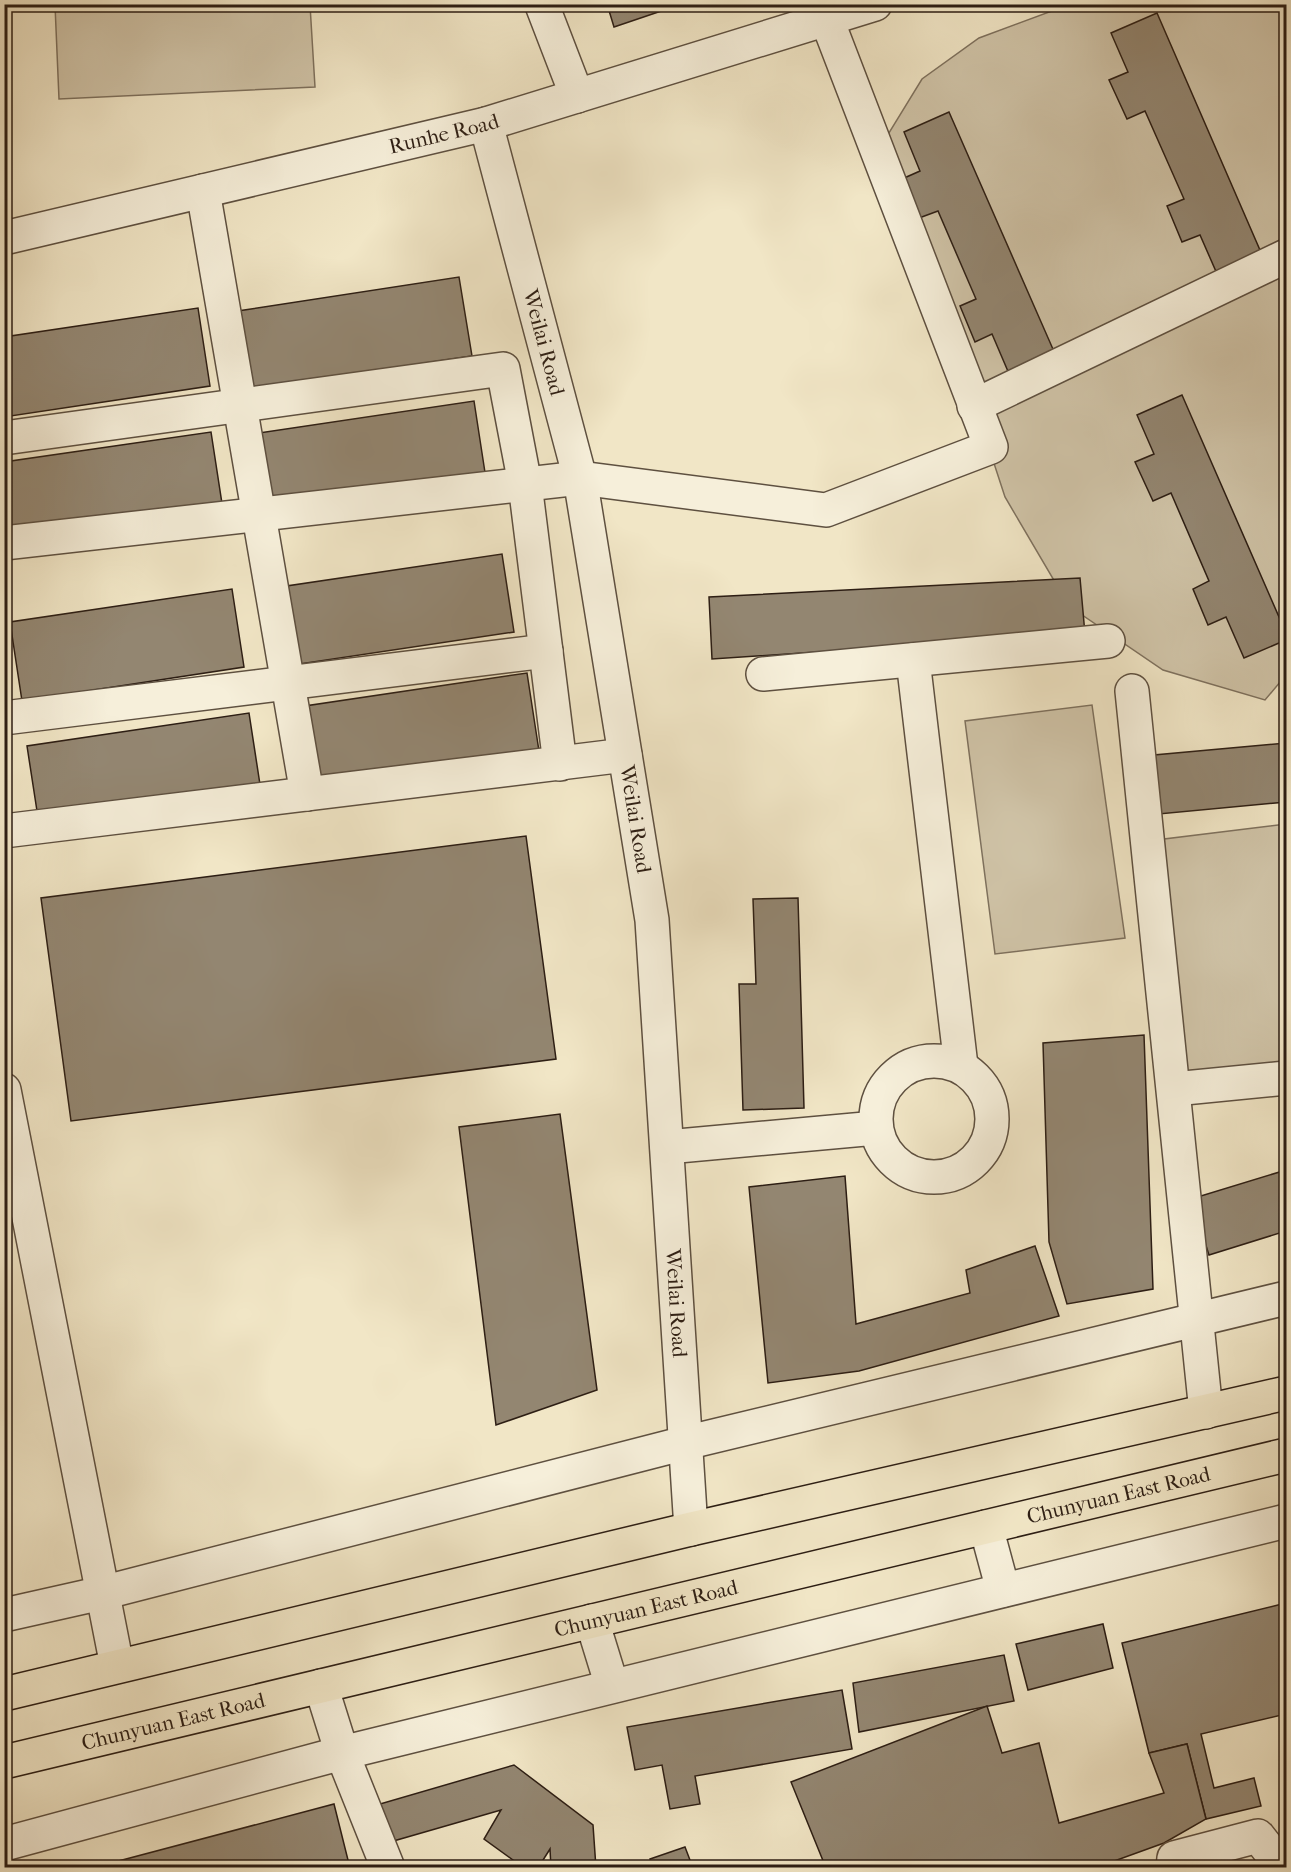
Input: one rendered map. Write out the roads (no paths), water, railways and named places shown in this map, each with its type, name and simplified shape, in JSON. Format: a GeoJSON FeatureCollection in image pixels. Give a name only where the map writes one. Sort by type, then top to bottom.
{"type":"FeatureCollection","features":[{"type":"Feature","properties":{"kind":"main road"},"geometry":{"type":"LineString","coordinates":[[4,1694],[691,1529],[1287,1393]]}},
{"type":"Feature","properties":{"kind":"main road","name":"Chunyuan East Road"},"geometry":{"type":"LineString","coordinates":[[4,1762],[1287,1455]]}},
{"type":"Feature","properties":{"kind":"street","name":"Runhe Road"},"geometry":{"type":"LineString","coordinates":[[4,238],[486,124],[875,4]]}},
{"type":"Feature","properties":{"kind":"street"},"geometry":{"type":"LineString","coordinates":[[542,5],[577,96]]}},
{"type":"Feature","properties":{"kind":"street"},"geometry":{"type":"LineString","coordinates":[[4,543],[580,478],[826,510],[991,447],[827,20]]}},
{"type":"Feature","properties":{"kind":"street","name":"Weilai Road"},"geometry":{"type":"LineString","coordinates":[[486,124],[580,478],[652,920],[691,1529]]}},
{"type":"Feature","properties":{"kind":"street"},"geometry":{"type":"LineString","coordinates":[[203,191],[307,794]]}},
{"type":"Feature","properties":{"kind":"street"},"geometry":{"type":"LineString","coordinates":[[974,406],[1287,255]]}},
{"type":"Feature","properties":{"kind":"street"},"geometry":{"type":"LineString","coordinates":[[4,438],[503,369],[525,484],[560,764]]}},
{"type":"Feature","properties":{"kind":"street"},"geometry":{"type":"LineString","coordinates":[[763,674],[1108,641]]}},
{"type":"Feature","properties":{"kind":"street"},"geometry":{"type":"LineString","coordinates":[[4,718],[546,651]]}},
{"type":"Feature","properties":{"kind":"street"},"geometry":{"type":"LineString","coordinates":[[913,660],[961,1066]]}},
{"type":"Feature","properties":{"kind":"street"},"geometry":{"type":"LineString","coordinates":[[1132,691],[1206,1413]]}},
{"type":"Feature","properties":{"kind":"street"},"geometry":{"type":"LineString","coordinates":[[4,831],[625,755]]}},
{"type":"Feature","properties":{"kind":"street"},"geometry":{"type":"LineString","coordinates":[[925,1060],[943,1060],[961,1066],[975,1077],[986,1092],[992,1110],[992,1130],[984,1149],[971,1165],[953,1174],[933,1178],[913,1174],[895,1163],[883,1147],[876,1128],[876,1109],[881,1092],[892,1077],[908,1066],[925,1060]]}},
{"type":"Feature","properties":{"kind":"street"},"geometry":{"type":"LineString","coordinates":[[1174,1089],[1287,1077]]}},
{"type":"Feature","properties":{"kind":"street"},"geometry":{"type":"LineString","coordinates":[[4,1090],[117,1666]]}},
{"type":"Feature","properties":{"kind":"street"},"geometry":{"type":"LineString","coordinates":[[667,1148],[876,1128]]}},
{"type":"Feature","properties":{"kind":"street"},"geometry":{"type":"LineString","coordinates":[[4,1616],[102,1593],[685,1443],[1287,1298]]}},
{"type":"Feature","properties":{"kind":"street"},"geometry":{"type":"LineString","coordinates":[[4,1844],[342,1752],[1287,1521]]}},
{"type":"Feature","properties":{"kind":"street"},"geometry":{"type":"LineString","coordinates":[[986,1527],[1003,1590]]}},
{"type":"Feature","properties":{"kind":"street"},"geometry":{"type":"LineString","coordinates":[[592,1621],[612,1686]]}},
{"type":"Feature","properties":{"kind":"street"},"geometry":{"type":"LineString","coordinates":[[321,1686],[342,1752],[387,1868]]}},
{"type":"Feature","properties":{"kind":"street"},"geometry":{"type":"LineString","coordinates":[[1173,1868],[1174,1858],[1258,1836],[1283,1868]]}}]}
